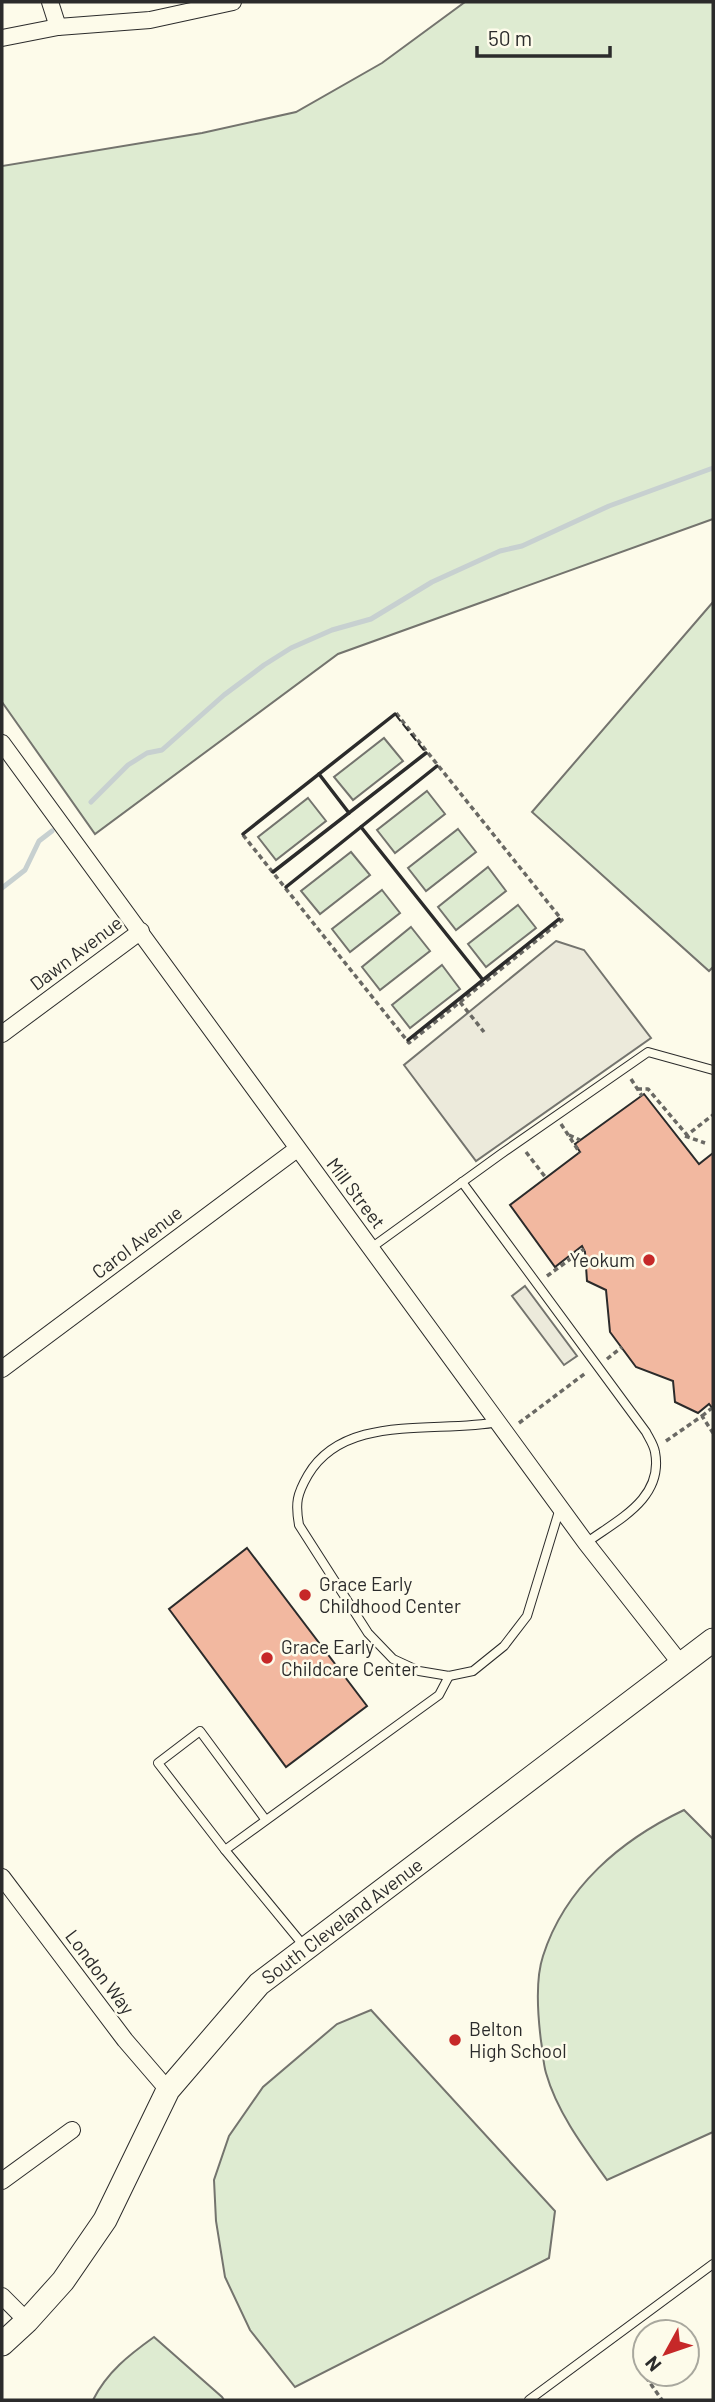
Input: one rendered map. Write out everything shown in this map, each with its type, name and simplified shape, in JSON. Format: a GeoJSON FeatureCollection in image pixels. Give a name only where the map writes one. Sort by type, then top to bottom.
{"type":"FeatureCollection","features":[{"type":"Feature","properties":{"kind":"street"},"geometry":{"type":"LineString","coordinates":[[50,2],[58,27]]}},
{"type":"Feature","properties":{"kind":"street"},"geometry":{"type":"LineString","coordinates":[[2,38],[58,27],[150,20],[233,2]]}},
{"type":"Feature","properties":{"kind":"street","name":"Mill Street"},"geometry":{"type":"LineString","coordinates":[[2,743],[560,1508],[681,1664]]}},
{"type":"Feature","properties":{"kind":"street","name":"Dawn Avenue"},"geometry":{"type":"LineString","coordinates":[[2,1034],[141,931]]}},
{"type":"Feature","properties":{"kind":"street","name":"Carol Avenue"},"geometry":{"type":"LineString","coordinates":[[2,1369],[297,1149]]}},
{"type":"Feature","properties":{"kind":"street","name":"South Cleveland Avenue"},"geometry":{"type":"LineString","coordinates":[[2,2344],[63,2281],[105,2220],[168,2090],[258,1984],[681,1664],[711,1646]]}},
{"type":"Feature","properties":{"kind":"street","name":"London Way"},"geometry":{"type":"LineString","coordinates":[[2,1877],[125,2040],[168,2090]]}},
{"type":"Feature","properties":{"kind":"street"},"geometry":{"type":"LineString","coordinates":[[2,2181],[72,2130]]}},
{"type":"Feature","properties":{"kind":"street"},"geometry":{"type":"LineString","coordinates":[[2,2296],[27,2320]]}},
{"type":"Feature","properties":{"kind":"lane"},"geometry":{"type":"LineString","coordinates":[[371,1248],[648,1052],[713,1070]]}},
{"type":"Feature","properties":{"kind":"lane"},"geometry":{"type":"LineString","coordinates":[[462,1182],[646,1432],[656,1451],[655,1480],[645,1499],[586,1543]]}},
{"type":"Feature","properties":{"kind":"lane"},"geometry":{"type":"LineString","coordinates":[[498,1422],[473,1427],[405,1429],[364,1434],[342,1443],[324,1455],[311,1470],[295,1505],[299,1525],[368,1633],[393,1659],[419,1671],[449,1675],[472,1671],[504,1646],[527,1616],[560,1508]]}},
{"type":"Feature","properties":{"kind":"lane"},"geometry":{"type":"LineString","coordinates":[[225,1850],[439,1695],[449,1675]]}},
{"type":"Feature","properties":{"kind":"lane"},"geometry":{"type":"LineString","coordinates":[[265,1819],[200,1731],[158,1763],[306,1948]]}},
{"type":"Feature","properties":{"kind":"lane"},"geometry":{"type":"LineString","coordinates":[[529,2400],[713,2264]]}},
{"type":"Feature","properties":{"kind":"path"},"geometry":{"type":"LineString","coordinates":[[243,835],[409,1043],[562,920],[397,713]]}},
{"type":"Feature","properties":{"kind":"path"},"geometry":{"type":"LineString","coordinates":[[460,1002],[484,1032]]}},
{"type":"Feature","properties":{"kind":"path"},"geometry":{"type":"LineString","coordinates":[[628,1074],[642,1096]]}},
{"type":"Feature","properties":{"kind":"path"},"geometry":{"type":"LineString","coordinates":[[637,1088],[648,1088],[686,1136],[705,1143]]}},
{"type":"Feature","properties":{"kind":"path"},"geometry":{"type":"LineString","coordinates":[[681,1140],[713,1115]]}},
{"type":"Feature","properties":{"kind":"path"},"geometry":{"type":"LineString","coordinates":[[559,1123],[580,1153]]}},
{"type":"Feature","properties":{"kind":"path"},"geometry":{"type":"LineString","coordinates":[[567,1134],[580,1140]]}},
{"type":"Feature","properties":{"kind":"path"},"geometry":{"type":"LineString","coordinates":[[525,1150],[546,1178]]}},
{"type":"Feature","properties":{"kind":"path"},"geometry":{"type":"LineString","coordinates":[[547,1276],[584,1249]]}},
{"type":"Feature","properties":{"kind":"path"},"geometry":{"type":"LineString","coordinates":[[607,1359],[622,1348]]}},
{"type":"Feature","properties":{"kind":"path"},"geometry":{"type":"LineString","coordinates":[[519,1423],[589,1371]]}},
{"type":"Feature","properties":{"kind":"path"},"geometry":{"type":"LineString","coordinates":[[666,1440],[712,1408]]}},
{"type":"Feature","properties":{"kind":"path"},"geometry":{"type":"LineString","coordinates":[[702,1416],[713,1433]]}},
{"type":"Feature","properties":{"kind":"green space"},"geometry":{"type":"Polygon","coordinates":[[[465,2],[713,2],[713,519],[338,654],[95,834],[2,702],[2,166],[202,133],[296,112],[382,63],[465,2]]]}},
{"type":"Feature","properties":{"kind":"green space"},"geometry":{"type":"Polygon","coordinates":[[[713,602],[713,967],[709,971],[532,812],[713,602]]]}},
{"type":"Feature","properties":{"kind":"green space"},"geometry":{"type":"Polygon","coordinates":[[[384,738],[403,761],[353,800],[334,777],[384,738]]]}},
{"type":"Feature","properties":{"kind":"green space"},"geometry":{"type":"Polygon","coordinates":[[[427,791],[445,814],[395,853],[377,830],[427,791]]]}},
{"type":"Feature","properties":{"kind":"green space"},"geometry":{"type":"Polygon","coordinates":[[[308,798],[326,821],[276,860],[258,837],[308,798]]]}},
{"type":"Feature","properties":{"kind":"green space"},"geometry":{"type":"Polygon","coordinates":[[[458,829],[476,852],[426,891],[408,868],[458,829]]]}},
{"type":"Feature","properties":{"kind":"green space"},"geometry":{"type":"Polygon","coordinates":[[[351,852],[370,875],[320,914],[301,891],[351,852]]]}},
{"type":"Feature","properties":{"kind":"green space"},"geometry":{"type":"Polygon","coordinates":[[[488,867],[506,891],[456,930],[438,907],[488,867]]]}},
{"type":"Feature","properties":{"kind":"green space"},"geometry":{"type":"Polygon","coordinates":[[[382,890],[400,913],[350,952],[332,929],[382,890]]]}},
{"type":"Feature","properties":{"kind":"green space"},"geometry":{"type":"Polygon","coordinates":[[[518,905],[536,928],[486,967],[468,944],[518,905]]]}},
{"type":"Feature","properties":{"kind":"green space"},"geometry":{"type":"Polygon","coordinates":[[[411,927],[430,951],[380,990],[362,967],[411,927]]]}},
{"type":"Feature","properties":{"kind":"green space"},"geometry":{"type":"Polygon","coordinates":[[[442,965],[460,989],[410,1028],[392,1005],[442,965]]]}},
{"type":"Feature","properties":{"kind":"green space"},"geometry":{"type":"Polygon","coordinates":[[[684,1810],[713,1839],[713,2132],[607,2180],[564,2116],[546,2073],[538,2010],[540,1966],[565,1908],[598,1868],[638,1836],[684,1810]]]}},
{"type":"Feature","properties":{"kind":"green space"},"geometry":{"type":"Polygon","coordinates":[[[371,2010],[555,2211],[549,2258],[295,2387],[250,2330],[225,2277],[216,2221],[214,2180],[229,2136],[263,2087],[337,2024],[371,2010]]]}},
{"type":"Feature","properties":{"kind":"green space"},"geometry":{"type":"Polygon","coordinates":[[[154,2337],[224,2400],[93,2400],[127,2357],[154,2337]]]}},
{"type":"Feature","properties":{"kind":"shaded area"},"geometry":{"type":"Polygon","coordinates":[[[556,941],[584,950],[651,1038],[476,1161],[404,1065],[556,941]]]}},
{"type":"Feature","properties":{"kind":"shaded area"},"geometry":{"type":"Polygon","coordinates":[[[525,1286],[577,1356],[564,1365],[512,1296],[525,1286]]]}},
{"type":"Feature","properties":{"kind":"building","name":"Yeokum"},"geometry":{"type":"Polygon","coordinates":[[[644,1094],[699,1164],[713,1153],[713,1409],[709,1404],[698,1413],[675,1402],[673,1381],[636,1367],[610,1332],[606,1290],[587,1281],[585,1252],[582,1246],[555,1267],[510,1205],[580,1152],[575,1144],[644,1094]]]}},
{"type":"Feature","properties":{"kind":"building","name":"Grace Early Childcare Center"},"geometry":{"type":"Polygon","coordinates":[[[247,1548],[367,1706],[286,1767],[169,1609],[247,1548]]]}},
{"type":"Feature","properties":{"kind":"waterway"},"geometry":{"type":"LineString","coordinates":[[91,802],[128,765],[147,753],[162,750],[224,695],[291,648],[332,630],[371,619],[432,582],[500,551],[522,546],[609,506],[713,468]]}},
{"type":"Feature","properties":{"kind":"waterway"},"geometry":{"type":"LineString","coordinates":[[2,888],[25,870],[39,841],[52,831]]}},
{"type":"Feature","properties":{"kind":"fence"},"geometry":{"type":"LineString","coordinates":[[395,714],[426,753]]}},
{"type":"Feature","properties":{"kind":"wall"},"geometry":{"type":"LineString","coordinates":[[243,834],[395,714]]}},
{"type":"Feature","properties":{"kind":"wall"},"geometry":{"type":"LineString","coordinates":[[273,872],[426,753]]}},
{"type":"Feature","properties":{"kind":"wall"},"geometry":{"type":"LineString","coordinates":[[286,887],[437,766]]}},
{"type":"Feature","properties":{"kind":"wall"},"geometry":{"type":"LineString","coordinates":[[319,774],[349,813]]}},
{"type":"Feature","properties":{"kind":"wall"},"geometry":{"type":"LineString","coordinates":[[361,827],[483,980]]}},
{"type":"Feature","properties":{"kind":"wall"},"geometry":{"type":"LineString","coordinates":[[408,1040],[559,919]]}},
{"type":"Feature","properties":{"kind":"place","name":"Yeokum"},"geometry":{"type":"Point","coordinates":[649,1260]}},
{"type":"Feature","properties":{"kind":"place","name":"Grace Early Childhood Center"},"geometry":{"type":"Point","coordinates":[305,1595]}},
{"type":"Feature","properties":{"kind":"place","name":"Grace Early Childcare Center"},"geometry":{"type":"Point","coordinates":[267,1658]}},
{"type":"Feature","properties":{"kind":"place","name":"Belton High School"},"geometry":{"type":"Point","coordinates":[455,2040]}}]}
